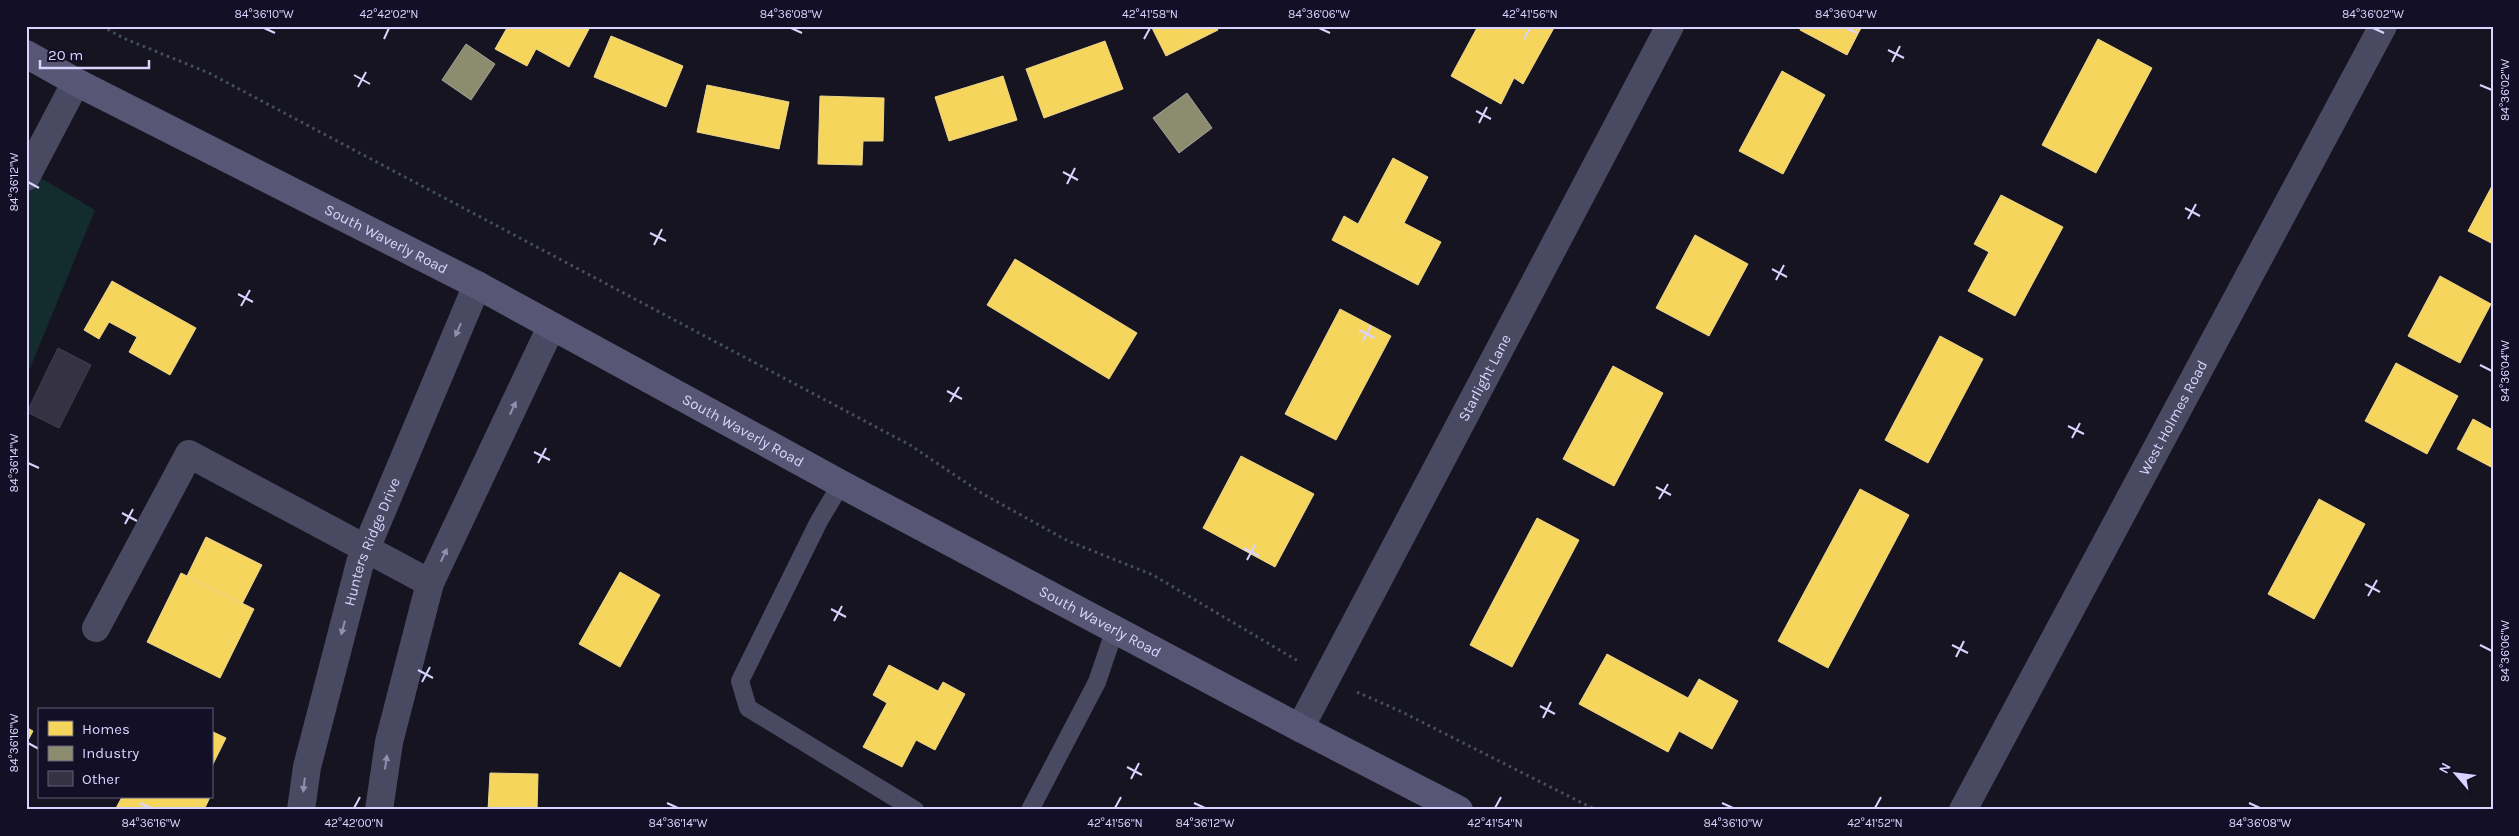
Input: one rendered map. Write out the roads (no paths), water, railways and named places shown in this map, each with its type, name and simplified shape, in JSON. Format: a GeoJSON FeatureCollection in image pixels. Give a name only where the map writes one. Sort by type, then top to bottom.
{"type":"FeatureCollection","features":[{"type":"Feature","properties":{"kind":"main road","name":"South Waverly Road"},"geometry":{"type":"LineString","coordinates":[[26,54],[76,82],[477,285],[841,484],[1300,728],[1459,810]]}},
{"type":"Feature","properties":{"kind":"street","name":"Starlight Lane"},"geometry":{"type":"LineString","coordinates":[[1300,728],[1670,26]]}},
{"type":"Feature","properties":{"kind":"street","name":"West Holmes Road"},"geometry":{"type":"LineString","coordinates":[[1963,810],[2383,26]]}},
{"type":"Feature","properties":{"kind":"street"},"geometry":{"type":"LineString","coordinates":[[26,176],[76,82]]}},
{"type":"Feature","properties":{"kind":"street","name":"Hunters Ridge Drive"},"geometry":{"type":"LineString","coordinates":[[302,810],[307,767],[364,550],[477,285]]}},
{"type":"Feature","properties":{"kind":"street"},"geometry":{"type":"LineString","coordinates":[[379,810],[389,742],[430,584],[551,327]]}},
{"type":"Feature","properties":{"kind":"street"},"geometry":{"type":"LineString","coordinates":[[96,628],[189,454],[430,584]]}},
{"type":"Feature","properties":{"kind":"lane"},"geometry":{"type":"LineString","coordinates":[[841,484],[819,520],[740,681],[748,708],[915,810]]}},
{"type":"Feature","properties":{"kind":"lane"},"geometry":{"type":"LineString","coordinates":[[1030,810],[1098,682],[1115,629]]}}]}
